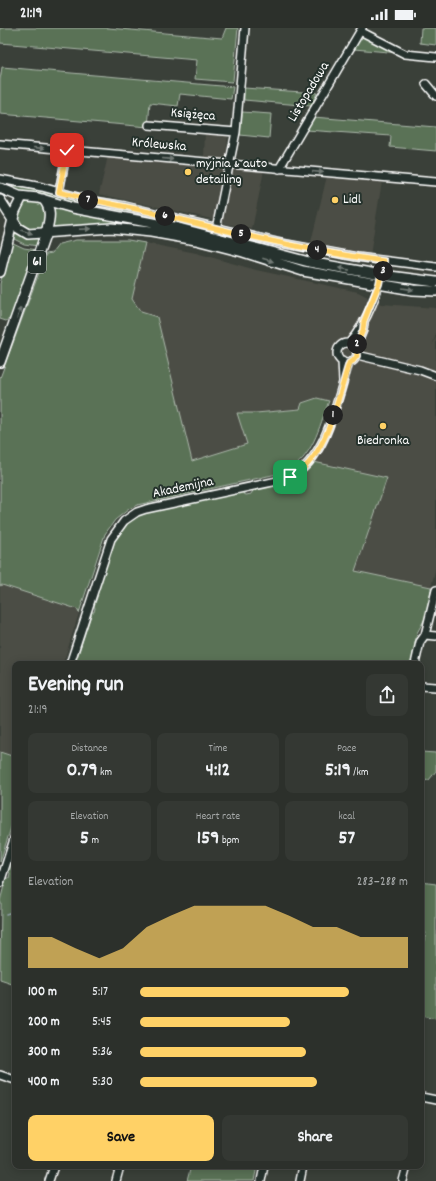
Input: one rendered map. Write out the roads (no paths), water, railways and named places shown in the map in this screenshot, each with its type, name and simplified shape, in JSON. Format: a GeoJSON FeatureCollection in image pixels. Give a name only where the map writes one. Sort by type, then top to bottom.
{"type":"FeatureCollection","features":[{"type":"Feature","properties":{"kind":"main road"},"geometry":{"type":"LineString","coordinates":[[0,188],[22,197],[43,199],[50,216],[46,233],[35,235],[24,233],[0,200]]}},
{"type":"Feature","properties":{"kind":"main road"},"geometry":{"type":"LineString","coordinates":[[0,272],[15,209],[22,197]]}},
{"type":"Feature","properties":{"kind":"main road","name":"61"},"geometry":{"type":"LineString","coordinates":[[43,199],[74,208],[179,228],[381,280],[436,292]]}},
{"type":"Feature","properties":{"kind":"main road","name":"61"},"geometry":{"type":"LineString","coordinates":[[0,362],[46,233],[111,228],[151,232],[196,240],[243,252],[303,271],[381,280],[436,282]]}},
{"type":"Feature","properties":{"kind":"street"},"geometry":{"type":"LineString","coordinates":[[216,229],[236,132],[245,28]]}},
{"type":"Feature","properties":{"kind":"street"},"geometry":{"type":"LineString","coordinates":[[361,30],[405,54],[436,56]]}},
{"type":"Feature","properties":{"kind":"street","name":"Listopadowa"},"geometry":{"type":"LineString","coordinates":[[279,169],[361,30]]}},
{"type":"Feature","properties":{"kind":"street"},"geometry":{"type":"LineString","coordinates":[[426,84],[436,96]]}},
{"type":"Feature","properties":{"kind":"street","name":"Książęca"},"geometry":{"type":"LineString","coordinates":[[149,125],[236,132]]}},
{"type":"Feature","properties":{"kind":"street","name":"Królewska"},"geometry":{"type":"LineString","coordinates":[[0,144],[436,182]]}},
{"type":"Feature","properties":{"kind":"street"},"geometry":{"type":"LineString","coordinates":[[59,192],[67,150]]}},
{"type":"Feature","properties":{"kind":"street"},"geometry":{"type":"LineString","coordinates":[[0,179],[88,200],[124,206],[216,229],[337,254],[436,267]]}},
{"type":"Feature","properties":{"kind":"street"},"geometry":{"type":"LineString","coordinates":[[349,343],[364,321],[381,280],[384,261]]}},
{"type":"Feature","properties":{"kind":"street"},"geometry":{"type":"LineString","coordinates":[[356,347],[349,343],[343,344],[338,348],[338,356],[346,362],[353,361],[357,356],[356,347],[363,330],[364,321]]}},
{"type":"Feature","properties":{"kind":"street"},"geometry":{"type":"LineString","coordinates":[[357,356],[420,370],[436,376]]}},
{"type":"Feature","properties":{"kind":"street","name":"Akademijna"},"geometry":{"type":"LineString","coordinates":[[71,661],[108,544],[122,523],[132,515],[146,509],[282,480],[297,474],[309,464],[320,446],[338,402],[346,362]]}},
{"type":"Feature","properties":{"kind":"street"},"geometry":{"type":"LineString","coordinates":[[416,661],[420,642],[425,635],[436,590]]}},
{"type":"Feature","properties":{"kind":"street"},"geometry":{"type":"LineString","coordinates":[[425,635],[436,636]]}},
{"type":"Feature","properties":{"kind":"street"},"geometry":{"type":"LineString","coordinates":[[424,686],[436,687]]}},
{"type":"Feature","properties":{"kind":"street"},"geometry":{"type":"LineString","coordinates":[[0,883],[12,845]]}},
{"type":"Feature","properties":{"kind":"street"},"geometry":{"type":"LineString","coordinates":[[0,1075],[12,1079]]}},
{"type":"Feature","properties":{"kind":"street"},"geometry":{"type":"LineString","coordinates":[[424,1098],[436,1100]]}},
{"type":"Feature","properties":{"kind":"street"},"geometry":{"type":"LineString","coordinates":[[49,1181],[53,1169]]}},
{"type":"Feature","properties":{"kind":"street"},"geometry":{"type":"LineString","coordinates":[[116,1181],[119,1169]]}},
{"type":"Feature","properties":{"kind":"street"},"geometry":{"type":"LineString","coordinates":[[261,1181],[263,1169]]}},
{"type":"Feature","properties":{"kind":"street"},"geometry":{"type":"LineString","coordinates":[[300,1181],[302,1169]]}},
{"type":"Feature","properties":{"kind":"street"},"geometry":{"type":"LineString","coordinates":[[403,1181],[406,1169]]}},
{"type":"Feature","properties":{"kind":"waterway"},"geometry":{"type":"LineString","coordinates":[[6,914],[12,912]]}},
{"type":"Feature","properties":{"kind":"place","name":"myjnia & auto detailing"},"geometry":{"type":"Point","coordinates":[188,172]}},
{"type":"Feature","properties":{"kind":"place","name":"Lidl"},"geometry":{"type":"Point","coordinates":[335,200]}},
{"type":"Feature","properties":{"kind":"place","name":"Biedronka"},"geometry":{"type":"Point","coordinates":[383,426]}}]}
